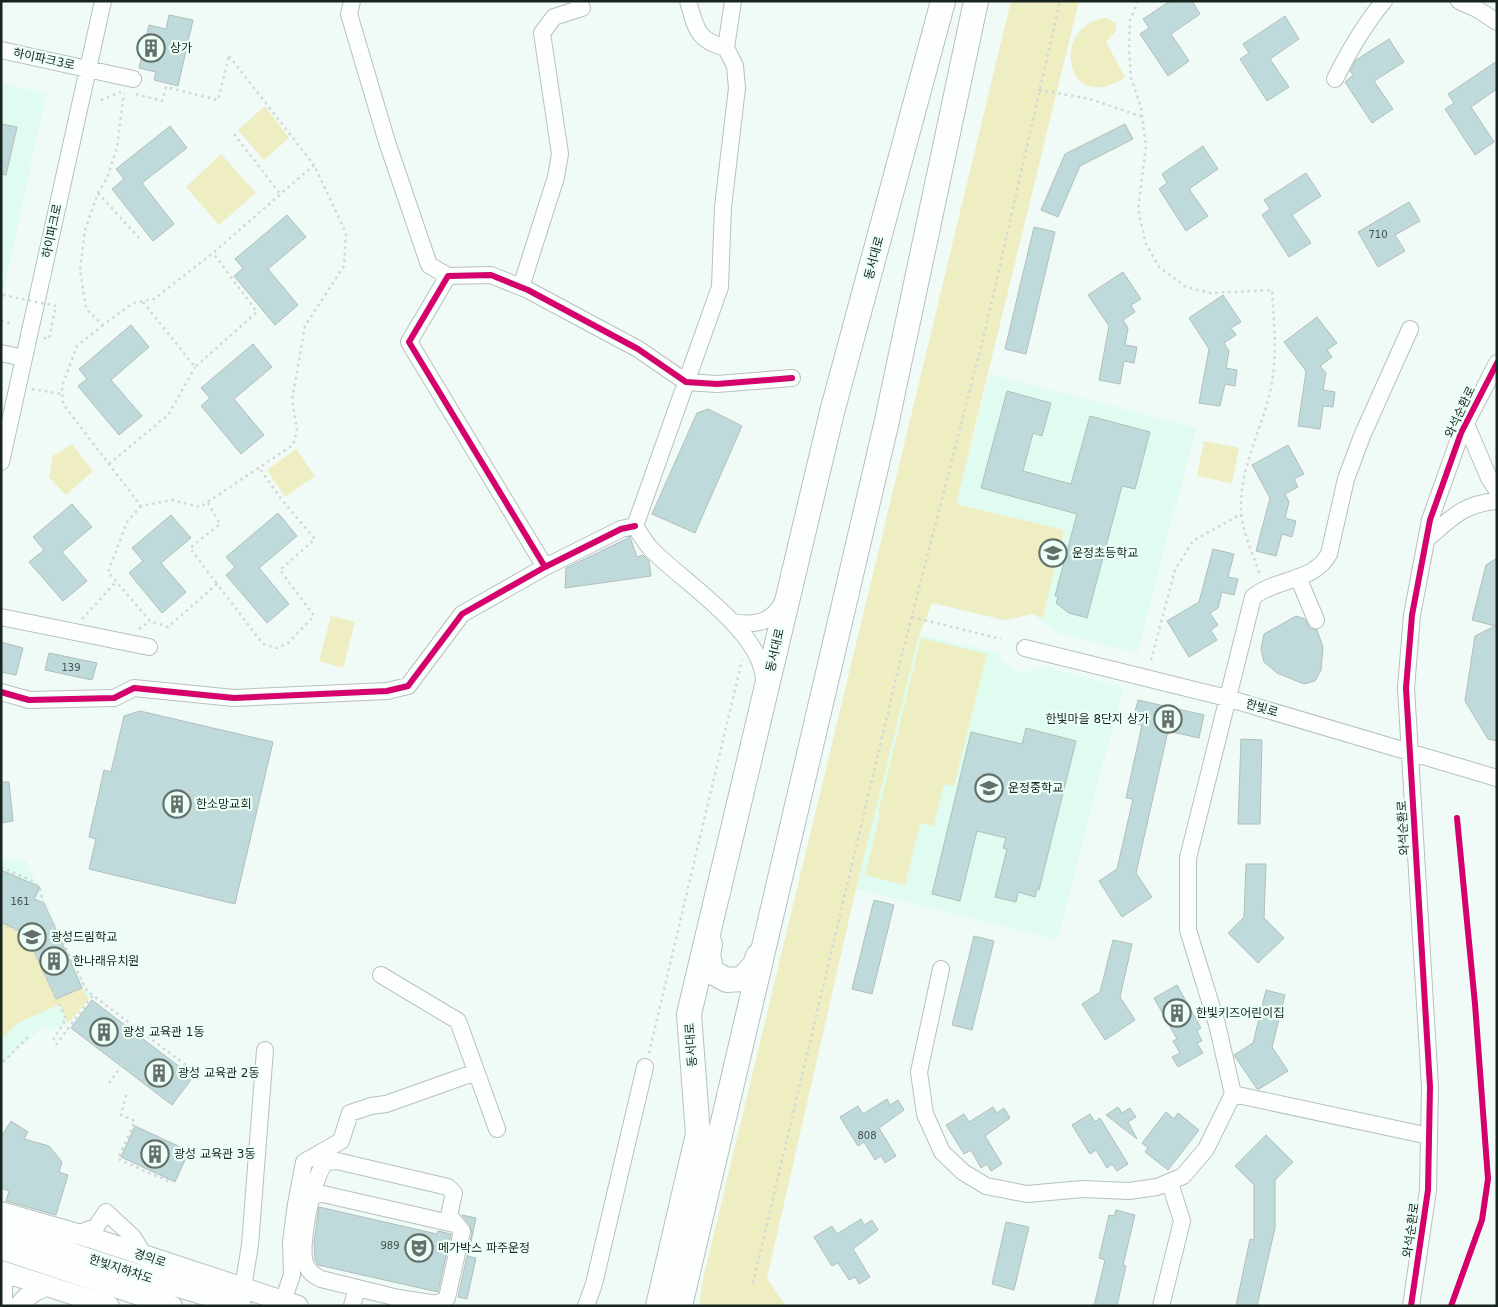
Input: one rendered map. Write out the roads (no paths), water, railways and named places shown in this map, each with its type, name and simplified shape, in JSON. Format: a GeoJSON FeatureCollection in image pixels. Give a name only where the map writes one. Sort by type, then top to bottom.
{"type":"FeatureCollection","features":[{"type":"Feature","properties":{"kind":"highway"},"geometry":{"type":"LineString","coordinates":[[832,412],[926,1]]}},
{"type":"Feature","properties":{"kind":"highway","name":"동서대로"},"geometry":{"type":"LineString","coordinates":[[658,1306],[698,1134],[689,1014],[832,412],[942,1]]}},
{"type":"Feature","properties":{"kind":"highway"},"geometry":{"type":"LineString","coordinates":[[886,425],[976,1]]}},
{"type":"Feature","properties":{"kind":"highway"},"geometry":{"type":"LineString","coordinates":[[680,1306],[886,425],[991,1]]}},
{"type":"Feature","properties":{"kind":"highway"},"geometry":{"type":"LineString","coordinates":[[713,913],[708,956],[712,972],[727,980],[742,979],[755,965],[769,928]]}},
{"type":"Feature","properties":{"kind":"main road","name":"경의로"},"geometry":{"type":"LineString","coordinates":[[1,1212],[145,1257],[242,1297],[290,1303]]}},
{"type":"Feature","properties":{"kind":"main road","name":"한빛지하차도"},"geometry":{"type":"LineString","coordinates":[[1,1230],[120,1269],[242,1297]]}},
{"type":"Feature","properties":{"kind":"main road"},"geometry":{"type":"LineString","coordinates":[[1,1249],[172,1306]]}},
{"type":"Feature","properties":{"kind":"main road"},"geometry":{"type":"LineString","coordinates":[[2,1306],[2,1271],[109,1306]]}},
{"type":"Feature","properties":{"kind":"main road"},"geometry":{"type":"LineString","coordinates":[[19,1306],[31,1293],[45,1286]]}},
{"type":"Feature","properties":{"kind":"street","name":"하이파크로"},"geometry":{"type":"LineString","coordinates":[[1,462],[103,1]]}},
{"type":"Feature","properties":{"kind":"street"},"geometry":{"type":"LineString","coordinates":[[352,1],[349,14],[387,142],[429,265],[448,276],[491,275],[521,287],[638,349],[686,382],[717,384],[792,378]]}},
{"type":"Feature","properties":{"kind":"street"},"geometry":{"type":"LineString","coordinates":[[521,287],[556,177],[560,154],[542,33],[554,17],[582,8],[578,1]]}},
{"type":"Feature","properties":{"kind":"street"},"geometry":{"type":"LineString","coordinates":[[688,1],[700,36],[710,44],[726,48]]}},
{"type":"Feature","properties":{"kind":"street"},"geometry":{"type":"LineString","coordinates":[[634,526],[720,287],[723,206],[737,88],[735,66],[726,48],[733,1]]}},
{"type":"Feature","properties":{"kind":"street"},"geometry":{"type":"LineString","coordinates":[[1335,79],[1350,48],[1384,1]]}},
{"type":"Feature","properties":{"kind":"street"},"geometry":{"type":"LineString","coordinates":[[1459,1],[1477,9],[1497,22]]}},
{"type":"Feature","properties":{"kind":"street","name":"하이파크3로"},"geometry":{"type":"LineString","coordinates":[[1,50],[88,68],[129,85]]}},
{"type":"Feature","properties":{"kind":"street"},"geometry":{"type":"LineString","coordinates":[[448,276],[409,342],[545,567]]}},
{"type":"Feature","properties":{"kind":"street"},"geometry":{"type":"LineString","coordinates":[[941,969],[919,1072],[925,1114],[942,1152],[963,1172],[986,1186],[1027,1194],[1083,1189],[1129,1191],[1170,1183],[1183,1176],[1206,1149],[1233,1094],[1217,1024],[1188,930],[1188,858],[1254,597],[1265,590],[1315,570],[1326,561],[1346,479],[1362,436],[1410,329]]}},
{"type":"Feature","properties":{"kind":"street"},"geometry":{"type":"LineString","coordinates":[[1,353],[24,358]]}},
{"type":"Feature","properties":{"kind":"street","name":"와석순환로"},"geometry":{"type":"LineString","coordinates":[[1411,1306],[1428,1190],[1430,1087],[1406,688],[1412,614],[1430,520],[1466,424],[1497,363]]}},
{"type":"Feature","properties":{"kind":"street"},"geometry":{"type":"LineString","coordinates":[[1466,424],[1494,480]]}},
{"type":"Feature","properties":{"kind":"street"},"geometry":{"type":"LineString","coordinates":[[1427,539],[1457,514],[1477,503],[1497,501]]}},
{"type":"Feature","properties":{"kind":"street"},"geometry":{"type":"LineString","coordinates":[[1,692],[29,700],[114,698],[134,688],[234,698],[260,698],[387,690],[408,686],[462,614],[545,567],[622,529],[634,526]]}},
{"type":"Feature","properties":{"kind":"street"},"geometry":{"type":"LineString","coordinates":[[634,526],[652,550],[732,622],[752,644],[759,655],[764,677],[764,700]]}},
{"type":"Feature","properties":{"kind":"street"},"geometry":{"type":"LineString","coordinates":[[732,622],[750,625],[764,623],[774,615],[783,603],[794,574]]}},
{"type":"Feature","properties":{"kind":"street"},"geometry":{"type":"LineString","coordinates":[[1298,576],[1316,620]]}},
{"type":"Feature","properties":{"kind":"street"},"geometry":{"type":"LineString","coordinates":[[1,616],[110,641],[149,647]]}},
{"type":"Feature","properties":{"kind":"street","name":"한빛로"},"geometry":{"type":"LineString","coordinates":[[1025,648],[1228,698],[1497,778]]}},
{"type":"Feature","properties":{"kind":"street"},"geometry":{"type":"LineString","coordinates":[[380,975],[458,1021],[497,1129]]}},
{"type":"Feature","properties":{"kind":"street"},"geometry":{"type":"LineString","coordinates":[[242,1297],[250,1245],[265,1050]]}},
{"type":"Feature","properties":{"kind":"street"},"geometry":{"type":"LineString","coordinates":[[586,1306],[594,1284],[645,1067]]}},
{"type":"Feature","properties":{"kind":"street"},"geometry":{"type":"LineString","coordinates":[[290,1303],[292,1232],[304,1162],[341,1141],[350,1113],[371,1106],[386,1104],[476,1072]]}},
{"type":"Feature","properties":{"kind":"street"},"geometry":{"type":"LineString","coordinates":[[1233,1094],[1429,1136]]}},
{"type":"Feature","properties":{"kind":"street"},"geometry":{"type":"LineString","coordinates":[[337,1161],[448,1187],[454,1193],[449,1215],[454,1224],[462,1231],[447,1298],[438,1304],[398,1298],[321,1280],[310,1274],[307,1268],[303,1248],[320,1168],[326,1162],[337,1161]]}},
{"type":"Feature","properties":{"kind":"street"},"geometry":{"type":"LineString","coordinates":[[1161,1306],[1182,1221],[1170,1183]]}},
{"type":"Feature","properties":{"kind":"street"},"geometry":{"type":"LineString","coordinates":[[313,1195],[323,1194],[454,1224]]}},
{"type":"Feature","properties":{"kind":"street"},"geometry":{"type":"LineString","coordinates":[[76,1234],[96,1227],[106,1212],[133,1237],[145,1257]]}},
{"type":"Feature","properties":{"kind":"street"},"geometry":{"type":"LineString","coordinates":[[352,1306],[357,1288]]}},
{"type":"Feature","properties":{"kind":"place","name":"상가"},"geometry":{"type":"Point","coordinates":[151,48]}},
{"type":"Feature","properties":{"kind":"place","name":"운정초등학교"},"geometry":{"type":"Point","coordinates":[1053,553]}},
{"type":"Feature","properties":{"kind":"place","name":"한빛마을 8단지 상가"},"geometry":{"type":"Point","coordinates":[1168,719]}},
{"type":"Feature","properties":{"kind":"place","name":"운정중학교"},"geometry":{"type":"Point","coordinates":[989,788]}},
{"type":"Feature","properties":{"kind":"place","name":"한소망교회"},"geometry":{"type":"Point","coordinates":[177,804]}},
{"type":"Feature","properties":{"kind":"place","name":"광성드림학교"},"geometry":{"type":"Point","coordinates":[32,937]}},
{"type":"Feature","properties":{"kind":"place","name":"한나래유치원"},"geometry":{"type":"Point","coordinates":[54,961]}},
{"type":"Feature","properties":{"kind":"place","name":"한빛키즈어린이집"},"geometry":{"type":"Point","coordinates":[1177,1013]}},
{"type":"Feature","properties":{"kind":"place","name":"광성 교육관 1동"},"geometry":{"type":"Point","coordinates":[104,1032]}},
{"type":"Feature","properties":{"kind":"place","name":"광성 교육관 2동"},"geometry":{"type":"Point","coordinates":[159,1073]}},
{"type":"Feature","properties":{"kind":"place","name":"광성 교육관 3동"},"geometry":{"type":"Point","coordinates":[155,1154]}},
{"type":"Feature","properties":{"kind":"place","name":"메가박스 파주운정"},"geometry":{"type":"Point","coordinates":[419,1248]}}]}
